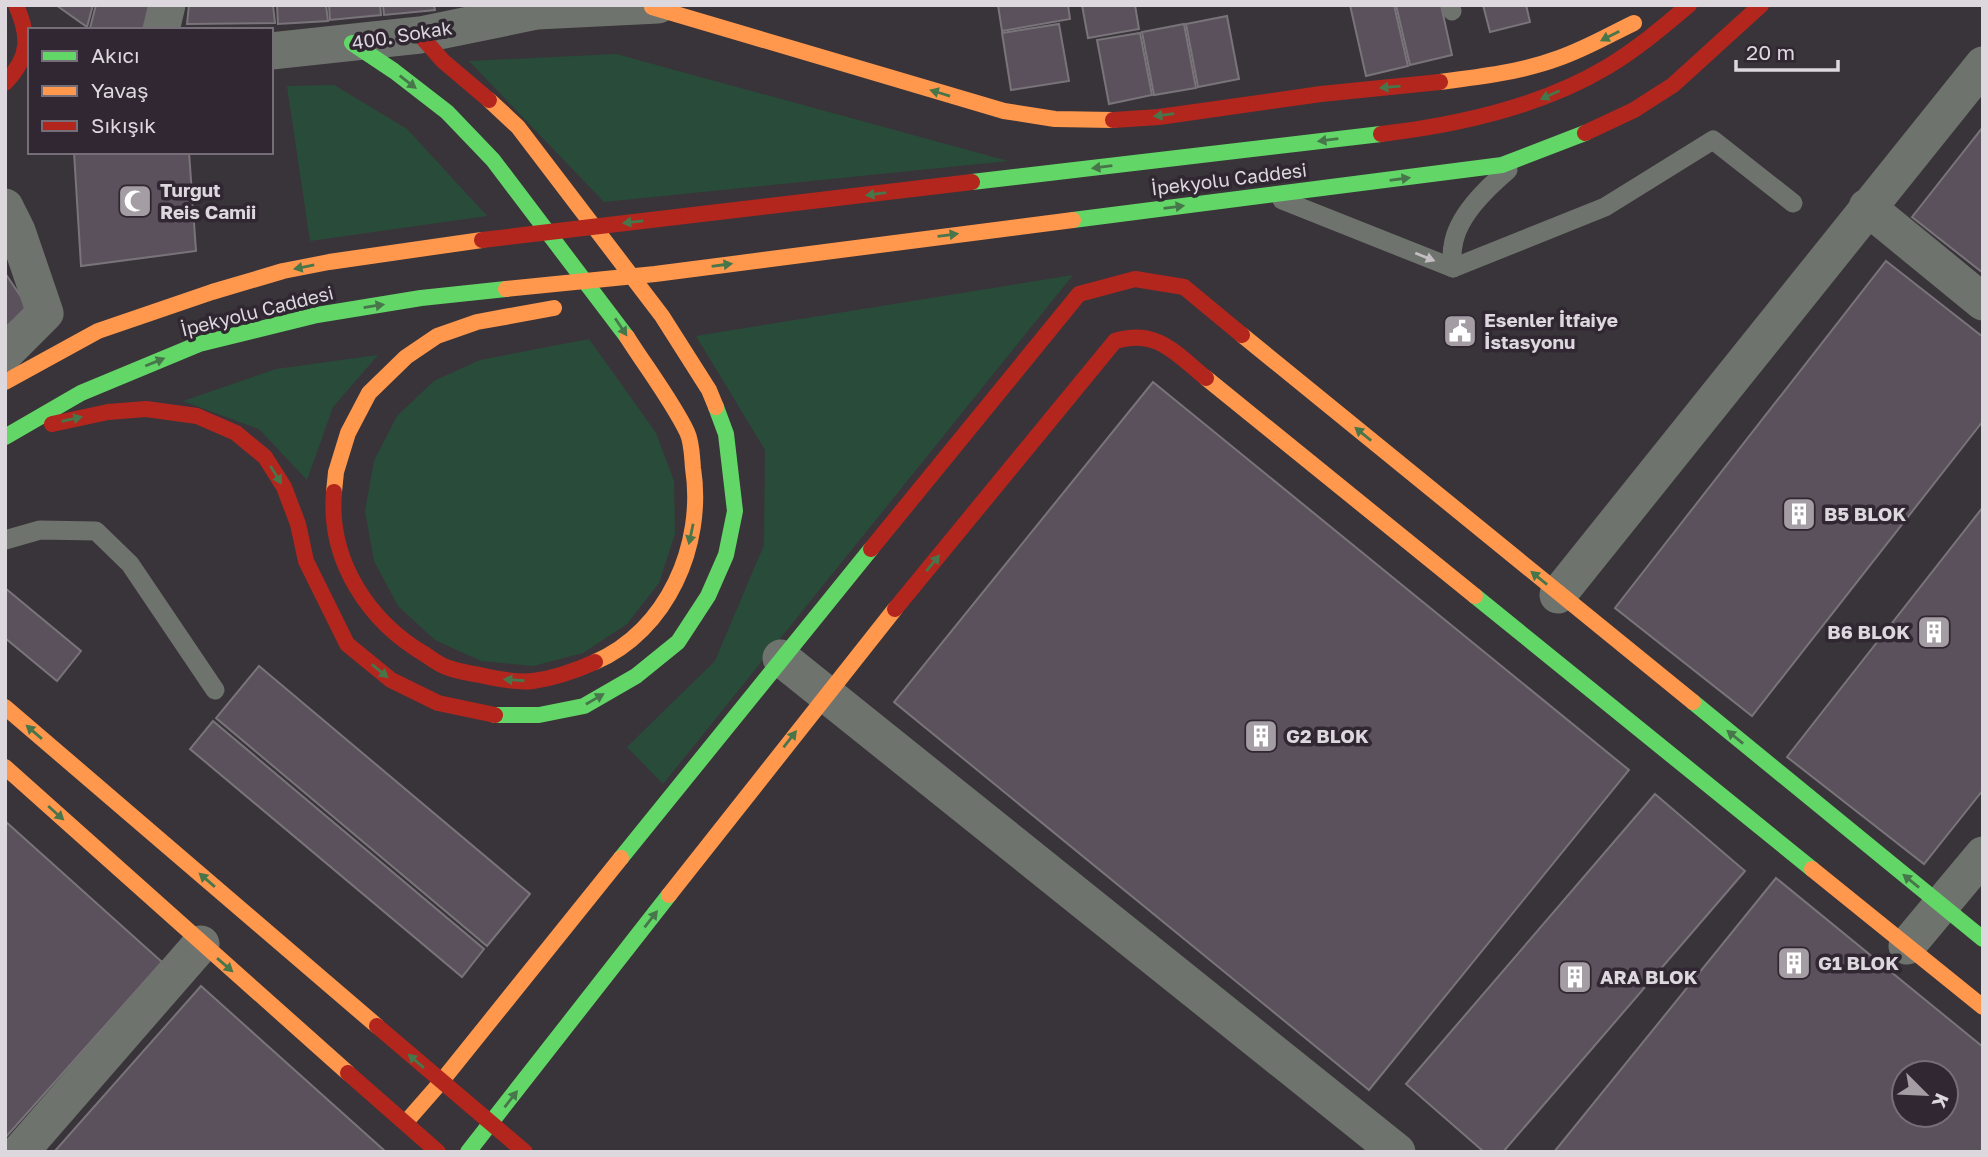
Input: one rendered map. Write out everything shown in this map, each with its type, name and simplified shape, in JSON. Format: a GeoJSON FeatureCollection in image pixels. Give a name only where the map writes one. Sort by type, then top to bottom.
{"type":"FeatureCollection","features":[{"type":"Feature","properties":{"kind":"main road"},"geometry":{"type":"LineString","coordinates":[[5,83],[16,73],[28,46],[24,21],[16,5]]}},
{"type":"Feature","properties":{"kind":"main road"},"geometry":{"type":"LineString","coordinates":[[655,6],[1004,111],[1062,120],[1125,120],[1492,75],[1549,61],[1592,45],[1671,5]]}},
{"type":"Feature","properties":{"kind":"main road","name":"İpekyolu Caddesi"},"geometry":{"type":"LineString","coordinates":[[5,382],[98,331],[212,292],[284,271],[329,262],[492,238],[1407,131],[1475,119],[1532,102],[1594,75],[1644,42],[1689,5]]}},
{"type":"Feature","properties":{"kind":"main road","name":"İpekyolu Caddesi"},"geometry":{"type":"LineString","coordinates":[[6,437],[81,393],[199,344],[317,315],[421,298],[655,274],[1502,165],[1563,143],[1616,118],[1672,85],[1761,5]]}},
{"type":"Feature","properties":{"kind":"main road"},"geometry":{"type":"LineString","coordinates":[[6,437],[108,412],[146,409],[197,416],[236,433],[265,457],[284,486],[299,524],[306,561],[348,644],[391,680],[438,703],[492,715],[539,715],[584,706],[636,676],[678,642],[708,596],[726,555],[735,511],[726,435],[709,390],[662,316],[518,127],[443,61],[420,35]]}},
{"type":"Feature","properties":{"kind":"main road"},"geometry":{"type":"LineString","coordinates":[[352,43],[447,112],[493,160],[618,322],[688,433],[696,485],[693,527],[681,576],[646,629],[607,657],[570,673],[532,681],[498,679],[447,668],[405,643],[373,613],[352,581],[339,547],[333,505],[336,472],[348,433],[369,393],[406,357],[437,336],[477,322],[597,298],[655,274]]}},
{"type":"Feature","properties":{"kind":"main road"},"geometry":{"type":"LineString","coordinates":[[406,1122],[1079,294],[1135,279],[1184,287],[1558,595],[1983,939]]}},
{"type":"Feature","properties":{"kind":"main road"},"geometry":{"type":"LineString","coordinates":[[468,1152],[826,694],[1115,341],[1130,335],[1160,341],[1983,1007]]}},
{"type":"Feature","properties":{"kind":"main road"},"geometry":{"type":"LineString","coordinates":[[5,707],[231,910],[525,1152]]}},
{"type":"Feature","properties":{"kind":"main road"},"geometry":{"type":"LineString","coordinates":[[5,767],[205,939],[438,1152]]}},
{"type":"Feature","properties":{"kind":"street"},"geometry":{"type":"LineString","coordinates":[[161,28],[167,5]]}},
{"type":"Feature","properties":{"kind":"street","name":"400. Sokak"},"geometry":{"type":"LineString","coordinates":[[273,51],[420,35],[536,8],[655,6]]}},
{"type":"Feature","properties":{"kind":"street"},"geometry":{"type":"LineString","coordinates":[[1558,595],[1983,65]]}},
{"type":"Feature","properties":{"kind":"street"},"geometry":{"type":"LineString","coordinates":[[5,207],[17,230],[45,313],[5,353]]}},
{"type":"Feature","properties":{"kind":"street"},"geometry":{"type":"LineString","coordinates":[[1867,207],[1983,302]]}},
{"type":"Feature","properties":{"kind":"street"},"geometry":{"type":"LineString","coordinates":[[781,658],[1397,1152]]}},
{"type":"Feature","properties":{"kind":"street"},"geometry":{"type":"LineString","coordinates":[[1907,946],[1983,855]]}},
{"type":"Feature","properties":{"kind":"street"},"geometry":{"type":"LineString","coordinates":[[20,1152],[205,939]]}},
{"type":"Feature","properties":{"kind":"lane"},"geometry":{"type":"LineString","coordinates":[[1271,195],[1453,268],[1605,207],[1713,140],[1793,203]]}},
{"type":"Feature","properties":{"kind":"lane"},"geometry":{"type":"LineString","coordinates":[[1453,268],[1452,245],[1461,223],[1491,185],[1523,157]]}},
{"type":"Feature","properties":{"kind":"lane"},"geometry":{"type":"LineString","coordinates":[[5,540],[40,530],[96,531],[130,564],[215,690]]}},
{"type":"Feature","properties":{"kind":"green space"},"geometry":{"type":"Polygon","coordinates":[[[616,54],[1008,161],[604,202],[469,61],[616,54]]]}},
{"type":"Feature","properties":{"kind":"green space"},"geometry":{"type":"Polygon","coordinates":[[[334,85],[407,129],[487,216],[310,241],[287,86],[334,85]]]}},
{"type":"Feature","properties":{"kind":"green space"},"geometry":{"type":"Polygon","coordinates":[[[1073,275],[663,784],[627,747],[715,661],[764,545],[765,450],[696,336],[1073,275]]]}},
{"type":"Feature","properties":{"kind":"green space"},"geometry":{"type":"Polygon","coordinates":[[[589,339],[656,433],[674,481],[675,534],[659,583],[627,624],[583,653],[533,666],[481,661],[435,640],[398,606],[374,561],[365,511],[374,461],[397,416],[434,381],[480,360],[589,339]]]}},
{"type":"Feature","properties":{"kind":"green space"},"geometry":{"type":"Polygon","coordinates":[[[378,355],[333,407],[307,480],[259,429],[183,401],[276,369],[378,355]]]}},
{"type":"Feature","properties":{"kind":"building"},"geometry":{"type":"Polygon","coordinates":[[[56,5],[93,5],[87,27],[56,5]]]}},
{"type":"Feature","properties":{"kind":"building"},"geometry":{"type":"Polygon","coordinates":[[[96,5],[159,5],[153,28],[90,28],[96,5]]]}},
{"type":"Feature","properties":{"kind":"building"},"geometry":{"type":"Polygon","coordinates":[[[189,5],[273,5],[275,23],[187,24],[189,5]]]}},
{"type":"Feature","properties":{"kind":"building"},"geometry":{"type":"Polygon","coordinates":[[[277,5],[326,5],[328,21],[278,24],[277,5]]]}},
{"type":"Feature","properties":{"kind":"building"},"geometry":{"type":"Polygon","coordinates":[[[329,5],[380,5],[381,15],[330,20],[329,5]]]}},
{"type":"Feature","properties":{"kind":"building"},"geometry":{"type":"Polygon","coordinates":[[[383,5],[434,5],[435,10],[384,15],[383,5]]]}},
{"type":"Feature","properties":{"kind":"building"},"geometry":{"type":"Polygon","coordinates":[[[998,5],[1068,5],[1070,19],[1002,31],[998,5]]]}},
{"type":"Feature","properties":{"kind":"building"},"geometry":{"type":"Polygon","coordinates":[[[1082,5],[1135,5],[1139,29],[1088,38],[1082,5]]]}},
{"type":"Feature","properties":{"kind":"building"},"geometry":{"type":"Polygon","coordinates":[[[1350,5],[1394,5],[1408,66],[1366,76],[1350,5]]]}},
{"type":"Feature","properties":{"kind":"building"},"geometry":{"type":"Polygon","coordinates":[[[1396,5],[1441,5],[1452,55],[1410,65],[1396,5]]]}},
{"type":"Feature","properties":{"kind":"building"},"geometry":{"type":"Polygon","coordinates":[[[1483,5],[1526,5],[1530,22],[1490,32],[1483,5]]]}},
{"type":"Feature","properties":{"kind":"building"},"geometry":{"type":"Polygon","coordinates":[[[1227,16],[1239,79],[1198,87],[1186,24],[1227,16]]]}},
{"type":"Feature","properties":{"kind":"building"},"geometry":{"type":"Polygon","coordinates":[[[1059,24],[1069,81],[1011,90],[1002,33],[1059,24]]]}},
{"type":"Feature","properties":{"kind":"building"},"geometry":{"type":"Polygon","coordinates":[[[1184,24],[1196,88],[1154,95],[1142,32],[1184,24]]]}},
{"type":"Feature","properties":{"kind":"building"},"geometry":{"type":"Polygon","coordinates":[[[1140,33],[1152,95],[1109,104],[1097,40],[1140,33]]]}},
{"type":"Feature","properties":{"kind":"building"},"geometry":{"type":"Polygon","coordinates":[[[1983,127],[1983,273],[1912,217],[1983,127]]]}},
{"type":"Feature","properties":{"kind":"building","name":"Turgut Reis Camii"},"geometry":{"type":"Polygon","coordinates":[[[74,154],[189,154],[196,251],[81,266],[74,154]]]}},
{"type":"Feature","properties":{"kind":"building","name":"B5 BLOK"},"geometry":{"type":"Polygon","coordinates":[[[1886,261],[1983,337],[1983,421],[1752,716],[1615,608],[1886,261]]]}},
{"type":"Feature","properties":{"kind":"building"},"geometry":{"type":"Polygon","coordinates":[[[5,273],[34,316],[5,336],[5,273]]]}},
{"type":"Feature","properties":{"kind":"building","name":"G2 BLOK"},"geometry":{"type":"Polygon","coordinates":[[[1153,382],[1629,770],[1369,1090],[894,702],[1153,382]]]}},
{"type":"Feature","properties":{"kind":"building","name":"B6 BLOK"},"geometry":{"type":"Polygon","coordinates":[[[1983,507],[1983,790],[1924,864],[1787,757],[1983,507]]]}},
{"type":"Feature","properties":{"kind":"building"},"geometry":{"type":"Polygon","coordinates":[[[5,588],[81,651],[57,681],[5,638],[5,588]]]}},
{"type":"Feature","properties":{"kind":"building"},"geometry":{"type":"Polygon","coordinates":[[[259,666],[530,894],[487,946],[216,718],[259,666]]]}},
{"type":"Feature","properties":{"kind":"building"},"geometry":{"type":"Polygon","coordinates":[[[213,721],[484,949],[462,977],[190,749],[213,721]]]}},
{"type":"Feature","properties":{"kind":"building","name":"ARA BLOK"},"geometry":{"type":"Polygon","coordinates":[[[1655,794],[1745,871],[1503,1152],[1484,1152],[1406,1084],[1655,794]]]}},
{"type":"Feature","properties":{"kind":"building"},"geometry":{"type":"Polygon","coordinates":[[[5,821],[162,962],[5,1138],[5,821]]]}},
{"type":"Feature","properties":{"kind":"building","name":"G1 BLOK"},"geometry":{"type":"Polygon","coordinates":[[[1776,878],[1983,1047],[1983,1152],[1554,1152],[1776,878]]]}},
{"type":"Feature","properties":{"kind":"building"},"geometry":{"type":"Polygon","coordinates":[[[201,986],[386,1152],[54,1152],[201,986]]]}},
{"type":"Feature","properties":{"kind":"traffic: fast"},"geometry":{"type":"LineString","coordinates":[[352,43],[447,112],[493,160],[627,337]]}},
{"type":"Feature","properties":{"kind":"traffic: fast"},"geometry":{"type":"LineString","coordinates":[[1073,220],[1502,165],[1585,133]]}},
{"type":"Feature","properties":{"kind":"traffic: fast"},"geometry":{"type":"LineString","coordinates":[[972,182],[1381,134]]}},
{"type":"Feature","properties":{"kind":"traffic: fast"},"geometry":{"type":"LineString","coordinates":[[5,437],[81,393],[199,344],[317,315],[421,298],[506,289]]}},
{"type":"Feature","properties":{"kind":"traffic: fast"},"geometry":{"type":"LineString","coordinates":[[495,715],[539,715],[584,706],[636,676],[678,642],[708,596],[726,555],[735,511],[726,434],[716,407]]}},
{"type":"Feature","properties":{"kind":"traffic: fast"},"geometry":{"type":"LineString","coordinates":[[621,858],[871,549]]}},
{"type":"Feature","properties":{"kind":"traffic: fast"},"geometry":{"type":"LineString","coordinates":[[1475,596],[1812,869]]}},
{"type":"Feature","properties":{"kind":"traffic: fast"},"geometry":{"type":"LineString","coordinates":[[1693,702],[1983,939]]}},
{"type":"Feature","properties":{"kind":"traffic: fast"},"geometry":{"type":"LineString","coordinates":[[468,1152],[669,895]]}},
{"type":"Feature","properties":{"kind":"traffic: slow"},"geometry":{"type":"LineString","coordinates":[[652,7],[1004,111],[1055,119],[1113,120]]}},
{"type":"Feature","properties":{"kind":"traffic: slow"},"geometry":{"type":"LineString","coordinates":[[1440,82],[1545,63],[1634,23]]}},
{"type":"Feature","properties":{"kind":"traffic: slow"},"geometry":{"type":"LineString","coordinates":[[489,100],[518,127],[662,316],[709,390],[716,407]]}},
{"type":"Feature","properties":{"kind":"traffic: slow"},"geometry":{"type":"LineString","coordinates":[[506,289],[655,274],[1073,220]]}},
{"type":"Feature","properties":{"kind":"traffic: slow"},"geometry":{"type":"LineString","coordinates":[[5,382],[98,331],[212,292],[283,271],[329,262],[482,240]]}},
{"type":"Feature","properties":{"kind":"traffic: slow"},"geometry":{"type":"LineString","coordinates":[[334,492],[336,472],[348,433],[369,393],[406,357],[437,336],[477,322],[554,308]]}},
{"type":"Feature","properties":{"kind":"traffic: slow"},"geometry":{"type":"LineString","coordinates":[[1242,335],[1693,702]]}},
{"type":"Feature","properties":{"kind":"traffic: slow"},"geometry":{"type":"LineString","coordinates":[[595,662],[620,648],[642,629],[661,607],[676,582],[693,526],[695,497],[689,436],[674,408],[627,337]]}},
{"type":"Feature","properties":{"kind":"traffic: slow"},"geometry":{"type":"LineString","coordinates":[[1206,378],[1475,596]]}},
{"type":"Feature","properties":{"kind":"traffic: slow"},"geometry":{"type":"LineString","coordinates":[[669,895],[895,609]]}},
{"type":"Feature","properties":{"kind":"traffic: slow"},"geometry":{"type":"LineString","coordinates":[[5,707],[377,1026]]}},
{"type":"Feature","properties":{"kind":"traffic: slow"},"geometry":{"type":"LineString","coordinates":[[5,767],[348,1073]]}},
{"type":"Feature","properties":{"kind":"traffic: slow"},"geometry":{"type":"LineString","coordinates":[[406,1122],[621,858]]}},
{"type":"Feature","properties":{"kind":"traffic: slow"},"geometry":{"type":"LineString","coordinates":[[1812,869],[1983,1007]]}},
{"type":"Feature","properties":{"kind":"traffic: jam"},"geometry":{"type":"LineString","coordinates":[[5,83],[19,64],[25,46],[24,27],[16,5]]}},
{"type":"Feature","properties":{"kind":"traffic: jam"},"geometry":{"type":"LineString","coordinates":[[1381,134],[1469,119],[1554,93],[1618,60],[1650,38],[1689,5]]}},
{"type":"Feature","properties":{"kind":"traffic: jam"},"geometry":{"type":"LineString","coordinates":[[1585,133],[1634,110],[1673,85],[1761,5]]}},
{"type":"Feature","properties":{"kind":"traffic: jam"},"geometry":{"type":"LineString","coordinates":[[420,35],[443,61],[489,100]]}},
{"type":"Feature","properties":{"kind":"traffic: jam"},"geometry":{"type":"LineString","coordinates":[[1113,120],[1159,117],[1321,94],[1440,82]]}},
{"type":"Feature","properties":{"kind":"traffic: jam"},"geometry":{"type":"LineString","coordinates":[[482,240],[972,182]]}},
{"type":"Feature","properties":{"kind":"traffic: jam"},"geometry":{"type":"LineString","coordinates":[[871,549],[1079,294],[1135,279],[1184,287],[1242,335]]}},
{"type":"Feature","properties":{"kind":"traffic: jam"},"geometry":{"type":"LineString","coordinates":[[895,609],[1115,341],[1130,338],[1154,341],[1175,352],[1206,378]]}},
{"type":"Feature","properties":{"kind":"traffic: jam"},"geometry":{"type":"LineString","coordinates":[[52,424],[108,412],[146,409],[197,416],[236,433],[265,457],[284,487],[298,524],[306,561],[347,644],[391,680],[438,703],[495,715]]}},
{"type":"Feature","properties":{"kind":"traffic: jam"},"geometry":{"type":"LineString","coordinates":[[334,492],[338,542],[356,587],[387,625],[434,661],[461,671],[520,681],[557,676],[595,662]]}},
{"type":"Feature","properties":{"kind":"traffic: jam"},"geometry":{"type":"LineString","coordinates":[[377,1026],[525,1152]]}},
{"type":"Feature","properties":{"kind":"traffic: jam"},"geometry":{"type":"LineString","coordinates":[[348,1073],[438,1152]]}},
{"type":"Feature","properties":{"kind":"place","name":"Turgut Reis Camii"},"geometry":{"type":"Point","coordinates":[135,201]}},
{"type":"Feature","properties":{"kind":"place","name":"Esenler İtfaiye İstasyonu"},"geometry":{"type":"Point","coordinates":[1460,331]}},
{"type":"Feature","properties":{"kind":"place","name":"B5 BLOK"},"geometry":{"type":"Point","coordinates":[1799,514]}},
{"type":"Feature","properties":{"kind":"place","name":"B6 BLOK"},"geometry":{"type":"Point","coordinates":[1934,632]}},
{"type":"Feature","properties":{"kind":"place","name":"G2 BLOK"},"geometry":{"type":"Point","coordinates":[1261,736]}},
{"type":"Feature","properties":{"kind":"place","name":"G1 BLOK"},"geometry":{"type":"Point","coordinates":[1794,963]}},
{"type":"Feature","properties":{"kind":"place","name":"ARA BLOK"},"geometry":{"type":"Point","coordinates":[1575,977]}}]}
